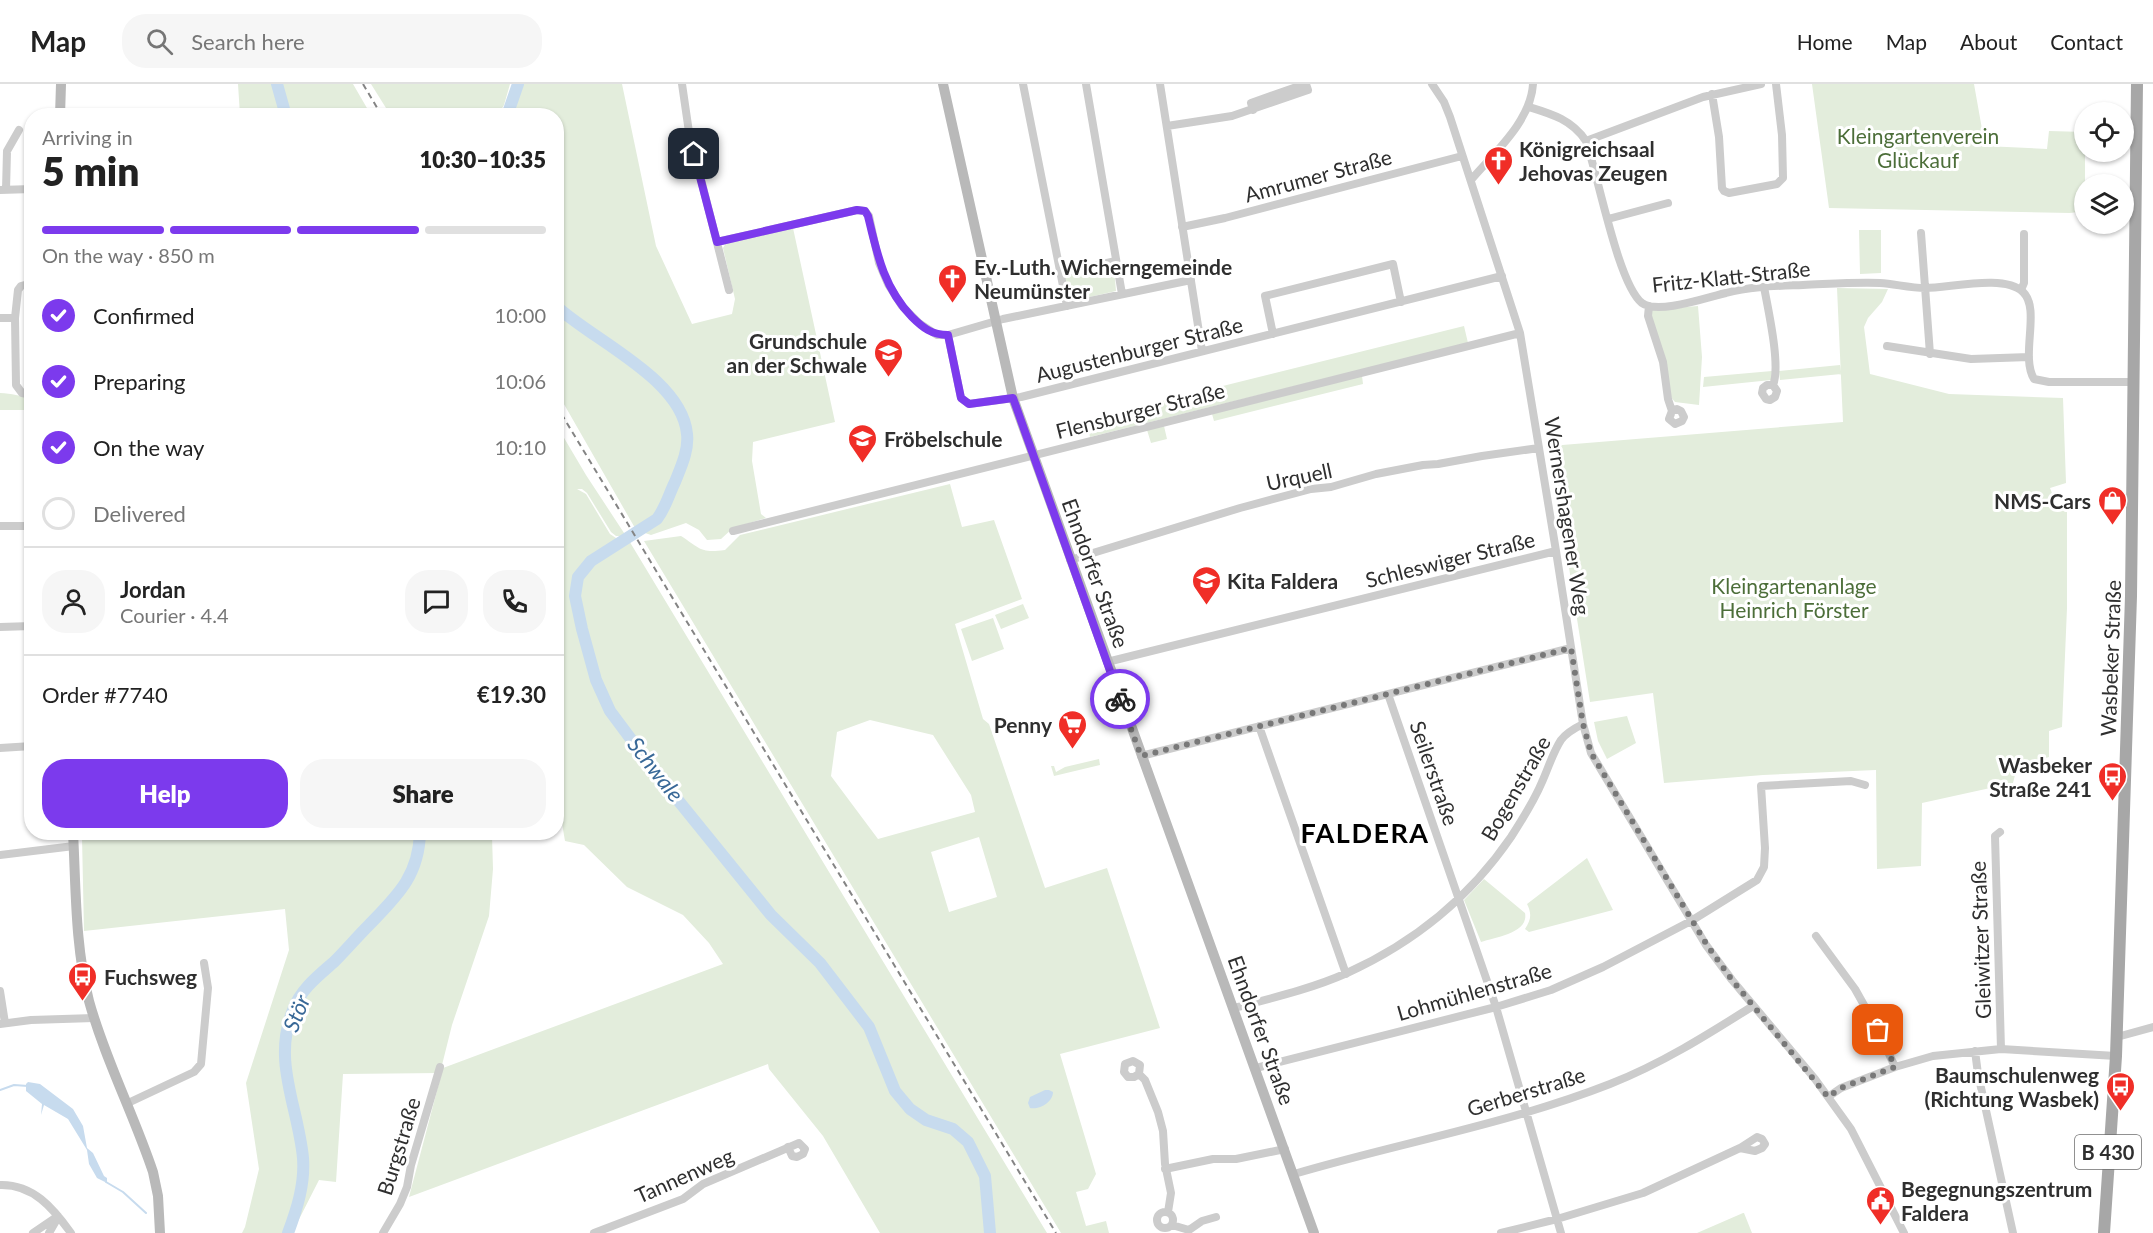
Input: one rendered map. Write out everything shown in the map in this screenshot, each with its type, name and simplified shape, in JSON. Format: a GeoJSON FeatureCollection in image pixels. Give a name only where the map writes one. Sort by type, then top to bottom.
{"type":"FeatureCollection","features":[{"type":"Feature","properties":{"kind":"main road","name":"Wasbeker Straße"},"geometry":{"type":"LineString","coordinates":[[2104,1233],[2117,1037],[2131,608],[2137,84]]}},
{"type":"Feature","properties":{"kind":"street"},"geometry":{"type":"LineString","coordinates":[[60,108],[61,84]]}},
{"type":"Feature","properties":{"kind":"street"},"geometry":{"type":"LineString","coordinates":[[682,84],[689,132],[729,290]]}},
{"type":"Feature","properties":{"kind":"street","name":"Ehndorfer Straße"},"geometry":{"type":"LineString","coordinates":[[943,84],[1013,398],[1314,1233]]}},
{"type":"Feature","properties":{"kind":"street"},"geometry":{"type":"LineString","coordinates":[[1023,84],[1067,306]]}},
{"type":"Feature","properties":{"kind":"street"},"geometry":{"type":"LineString","coordinates":[[1086,84],[1122,294]]}},
{"type":"Feature","properties":{"kind":"street"},"geometry":{"type":"LineString","coordinates":[[1160,84],[1202,351]]}},
{"type":"Feature","properties":{"kind":"street"},"geometry":{"type":"LineString","coordinates":[[1167,126],[1232,116],[1252,110],[1251,103],[1305,84]]}},
{"type":"Feature","properties":{"kind":"street","name":"Wernershagener Weg"},"geometry":{"type":"LineString","coordinates":[[1432,84],[1444,102],[1520,333],[1583,724],[1591,753],[1691,921],[1732,980],[1828,1097],[1860,1146],[1904,1233]]}},
{"type":"Feature","properties":{"kind":"street"},"geometry":{"type":"LineString","coordinates":[[1471,180],[1522,119],[1529,107],[1533,84]]}},
{"type":"Feature","properties":{"kind":"street"},"geometry":{"type":"LineString","coordinates":[[1586,141],[1712,94],[1761,84]]}},
{"type":"Feature","properties":{"kind":"street"},"geometry":{"type":"LineString","coordinates":[[1712,94],[1720,146],[1722,188],[1729,193],[1777,184],[1783,178],[1781,126],[1776,84]]}},
{"type":"Feature","properties":{"kind":"street","name":"Fritz-Klatt-Straße"},"geometry":{"type":"LineString","coordinates":[[1529,107],[1567,121],[1586,141],[1627,278],[1637,298],[1649,306],[1683,304],[1728,292],[1764,287],[1846,283],[1925,288],[1986,283],[2007,284],[2021,290]]}},
{"type":"Feature","properties":{"kind":"street"},"geometry":{"type":"LineString","coordinates":[[19,130],[7,151],[3,190],[24,189]]}},
{"type":"Feature","properties":{"kind":"street","name":"Amrumer Straße"},"geometry":{"type":"LineString","coordinates":[[1182,227],[1225,218],[1462,156]]}},
{"type":"Feature","properties":{"kind":"street"},"geometry":{"type":"LineString","coordinates":[[1608,219],[1668,203]]}},
{"type":"Feature","properties":{"kind":"street"},"geometry":{"type":"LineString","coordinates":[[717,242],[857,210],[865,211],[879,263],[888,284],[902,306],[927,330],[937,335],[948,335],[995,321],[1191,280]]}},
{"type":"Feature","properties":{"kind":"street"},"geometry":{"type":"LineString","coordinates":[[1921,233],[1930,354]]}},
{"type":"Feature","properties":{"kind":"street"},"geometry":{"type":"LineString","coordinates":[[2024,234],[2024,283],[2021,290],[2030,304],[2029,357],[2032,377],[2037,381],[2134,382]]}},
{"type":"Feature","properties":{"kind":"street"},"geometry":{"type":"LineString","coordinates":[[1061,273],[1116,261]]}},
{"type":"Feature","properties":{"kind":"street","name":"Augustenburger Straße"},"geometry":{"type":"LineString","coordinates":[[1273,334],[1265,296],[1393,264],[1401,302]]}},
{"type":"Feature","properties":{"kind":"street","name":"Augustenburger Straße"},"geometry":{"type":"LineString","coordinates":[[948,335],[961,398],[969,404],[1013,398],[1502,276]]}},
{"type":"Feature","properties":{"kind":"street"},"geometry":{"type":"LineString","coordinates":[[24,285],[18,290],[15,318],[16,385],[24,393]]}},
{"type":"Feature","properties":{"kind":"street"},"geometry":{"type":"LineString","coordinates":[[1764,287],[1774,351],[1776,377],[1773,385]]}},
{"type":"Feature","properties":{"kind":"street"},"geometry":{"type":"LineString","coordinates":[[1649,306],[1648,316],[1663,362],[1672,411]]}},
{"type":"Feature","properties":{"kind":"street"},"geometry":{"type":"LineString","coordinates":[[0,318],[15,318]]}},
{"type":"Feature","properties":{"kind":"street","name":"Flensburger Straße"},"geometry":{"type":"LineString","coordinates":[[733,531],[1520,333]]}},
{"type":"Feature","properties":{"kind":"street"},"geometry":{"type":"LineString","coordinates":[[1887,346],[1981,360],[2029,357]]}},
{"type":"Feature","properties":{"kind":"street","name":"Urquell"},"geometry":{"type":"LineString","coordinates":[[1071,560],[1240,508],[1311,489],[1331,487],[1376,474],[1423,465],[1539,448]]}},
{"type":"Feature","properties":{"kind":"street"},"geometry":{"type":"LineString","coordinates":[[0,526],[24,526]]}},
{"type":"Feature","properties":{"kind":"street","name":"Schleswiger Straße"},"geometry":{"type":"LineString","coordinates":[[1107,662],[1556,551]]}},
{"type":"Feature","properties":{"kind":"street"},"geometry":{"type":"LineString","coordinates":[[0,627],[24,626]]}},
{"type":"Feature","properties":{"kind":"street"},"geometry":{"type":"LineString","coordinates":[[1141,756],[1571,648]]}},
{"type":"Feature","properties":{"kind":"street","name":"Seilerstraße"},"geometry":{"type":"LineString","coordinates":[[1388,694],[1496,1007],[1561,1233]]}},
{"type":"Feature","properties":{"kind":"street","name":"Bogenstraße"},"geometry":{"type":"LineString","coordinates":[[1234,1008],[1346,974],[1386,953],[1424,928],[1460,899],[1483,874],[1511,837],[1538,791],[1561,740],[1570,731],[1583,724]]}},
{"type":"Feature","properties":{"kind":"street"},"geometry":{"type":"LineString","coordinates":[[1259,726],[1346,974]]}},
{"type":"Feature","properties":{"kind":"street"},"geometry":{"type":"LineString","coordinates":[[0,748],[24,746]]}},
{"type":"Feature","properties":{"kind":"street","name":"Lohmühlenstraße"},"geometry":{"type":"LineString","coordinates":[[1256,1068],[1496,1007],[1551,990],[1603,967],[1691,921],[1757,880],[1764,867],[1765,848],[1761,786],[1851,781],[1865,785]]}},
{"type":"Feature","properties":{"kind":"street","name":"Gleiwitzer Straße"},"geometry":{"type":"LineString","coordinates":[[2000,832],[1995,836],[2001,1049]]}},
{"type":"Feature","properties":{"kind":"street"},"geometry":{"type":"LineString","coordinates":[[74,840],[80,955],[94,1018],[153,1172],[158,1196],[160,1233]]}},
{"type":"Feature","properties":{"kind":"street"},"geometry":{"type":"LineString","coordinates":[[0,855],[74,846]]}},
{"type":"Feature","properties":{"kind":"street"},"geometry":{"type":"LineString","coordinates":[[1816,936],[1855,989],[1895,1067]]}},
{"type":"Feature","properties":{"kind":"street"},"geometry":{"type":"LineString","coordinates":[[128,1103],[194,1071],[201,1064],[208,988],[204,963]]}},
{"type":"Feature","properties":{"kind":"street"},"geometry":{"type":"LineString","coordinates":[[0,991],[3,1024],[31,1020],[94,1018]]}},
{"type":"Feature","properties":{"kind":"street","name":"Gerberstraße"},"geometry":{"type":"LineString","coordinates":[[1294,1174],[1527,1112],[1611,1084],[1691,1045],[1753,1006]]}},
{"type":"Feature","properties":{"kind":"street"},"geometry":{"type":"LineString","coordinates":[[2117,1037],[2153,1027]]}},
{"type":"Feature","properties":{"kind":"street"},"geometry":{"type":"LineString","coordinates":[[1828,1097],[1841,1088],[1895,1067],[1934,1056],[2001,1049],[2116,1056]]}},
{"type":"Feature","properties":{"kind":"street"},"geometry":{"type":"LineString","coordinates":[[1975,1051],[2013,1233]]}},
{"type":"Feature","properties":{"kind":"street","name":"Burgstraße"},"geometry":{"type":"LineString","coordinates":[[383,1233],[400,1204],[406,1187],[440,1067]]}},
{"type":"Feature","properties":{"kind":"street"},"geometry":{"type":"LineString","coordinates":[[1139,1074],[1145,1080],[1163,1131],[1166,1169],[1171,1194],[1168,1212]]}},
{"type":"Feature","properties":{"kind":"street","name":"Tannenweg"},"geometry":{"type":"LineString","coordinates":[[594,1233],[683,1199],[703,1184],[788,1148]]}},
{"type":"Feature","properties":{"kind":"street"},"geometry":{"type":"LineString","coordinates":[[1501,1233],[1557,1219],[1642,1193],[1740,1148]]}},
{"type":"Feature","properties":{"kind":"street"},"geometry":{"type":"LineString","coordinates":[[1166,1169],[1213,1159],[1236,1159],[1285,1149]]}},
{"type":"Feature","properties":{"kind":"street"},"geometry":{"type":"LineString","coordinates":[[0,1185],[19,1187],[34,1193],[58,1216],[71,1233]]}},
{"type":"Feature","properties":{"kind":"street"},"geometry":{"type":"LineString","coordinates":[[1172,1225],[1172,1216],[1168,1212],[1158,1215],[1157,1223],[1164,1228],[1172,1225],[1189,1230],[1202,1221],[1216,1217]]}},
{"type":"Feature","properties":{"kind":"street"},"geometry":{"type":"LineString","coordinates":[[33,1233],[58,1216]]}},
{"type":"Feature","properties":{"kind":"street"},"geometry":{"type":"LineString","coordinates":[[49,1233],[58,1216]]}},
{"type":"Feature","properties":{"kind":"green space"},"geometry":{"type":"Polygon","coordinates":[[[238,84],[353,84],[367,108],[240,108],[238,84]]]}},
{"type":"Feature","properties":{"kind":"green space"},"geometry":{"type":"Polygon","coordinates":[[[371,84],[510,84],[502,108],[386,108],[371,84]]]}},
{"type":"Feature","properties":{"kind":"green space"},"geometry":{"type":"Polygon","coordinates":[[[518,84],[622,84],[656,246],[692,324],[732,314],[735,299],[723,248],[726,243],[793,228],[835,422],[753,442],[752,461],[761,514],[766,518],[733,528],[721,539],[707,540],[699,530],[686,523],[651,535],[645,533],[665,514],[686,463],[689,437],[654,516],[635,528],[564,404],[564,108],[510,108],[518,84]]]}},
{"type":"Feature","properties":{"kind":"green space","name":"Kleingartenverein Glückauf"},"geometry":{"type":"Polygon","coordinates":[[[1812,84],[1974,84],[1985,146],[2047,149],[2049,131],[2074,132],[2074,162],[2085,162],[2085,174],[2074,174],[2074,212],[1829,208],[1812,84]]]}},
{"type":"Feature","properties":{"kind":"green space"},"geometry":{"type":"Polygon","coordinates":[[[1859,230],[1881,230],[1881,273],[1860,274],[1859,230]]]}},
{"type":"Feature","properties":{"kind":"green space"},"geometry":{"type":"Polygon","coordinates":[[[1111,265],[1114,268],[1116,291],[1070,300],[1066,275],[1111,265]]]}},
{"type":"Feature","properties":{"kind":"green space","name":"Kleingartenanlage Heinrich Förster"},"geometry":{"type":"Polygon","coordinates":[[[1837,288],[1888,289],[1882,302],[1868,318],[1864,327],[1870,374],[1949,394],[2063,398],[2066,483],[2050,488],[2057,506],[2067,503],[2067,608],[2062,727],[2049,731],[2049,757],[2017,767],[2013,783],[1922,803],[1921,866],[1877,869],[1876,770],[1763,775],[1664,783],[1653,693],[1590,702],[1550,446],[1843,422],[1837,288]]]}},
{"type":"Feature","properties":{"kind":"green space"},"geometry":{"type":"Polygon","coordinates":[[[1698,306],[1702,357],[1699,405],[1675,402],[1670,396],[1650,312],[1651,310],[1698,306]]]}},
{"type":"Feature","properties":{"kind":"green space"},"geometry":{"type":"Polygon","coordinates":[[[1464,326],[1468,343],[1090,437],[1086,420],[1464,326]]]}},
{"type":"Feature","properties":{"kind":"green space"},"geometry":{"type":"Polygon","coordinates":[[[1840,365],[1841,374],[1780,380],[1779,371],[1840,365]]]}},
{"type":"Feature","properties":{"kind":"green space"},"geometry":{"type":"Polygon","coordinates":[[[1772,371],[1771,380],[1703,387],[1704,377],[1772,371]]]}},
{"type":"Feature","properties":{"kind":"green space"},"geometry":{"type":"Polygon","coordinates":[[[1362,376],[1363,384],[1214,421],[1212,414],[1362,376]]]}},
{"type":"Feature","properties":{"kind":"green space"},"geometry":{"type":"Polygon","coordinates":[[[0,393],[24,396],[24,410],[0,410],[0,393]]]}},
{"type":"Feature","properties":{"kind":"green space"},"geometry":{"type":"Polygon","coordinates":[[[1164,426],[1167,439],[1151,443],[1147,430],[1164,426]]]}},
{"type":"Feature","properties":{"kind":"green space"},"geometry":{"type":"Polygon","coordinates":[[[564,438],[626,536],[616,536],[611,532],[587,493],[582,489],[577,489],[586,494],[610,534],[622,542],[628,539],[1047,1233],[880,1233],[823,1136],[769,1069],[768,1064],[409,1197],[443,1068],[723,964],[709,943],[683,915],[627,887],[584,845],[565,841],[564,438]]]}},
{"type":"Feature","properties":{"kind":"green space"},"geometry":{"type":"Polygon","coordinates":[[[950,484],[962,527],[994,520],[1022,599],[955,624],[983,719],[989,724],[1045,888],[1107,868],[1160,1028],[1060,1054],[1096,1174],[1088,1189],[1076,1192],[1086,1226],[1106,1221],[1109,1233],[1061,1233],[644,541],[681,536],[701,549],[717,551],[725,550],[740,535],[950,484]],[[870,720],[837,732],[831,776],[878,839],[975,812],[971,795],[933,735],[870,720]],[[979,837],[931,852],[949,912],[997,897],[979,837]]]}},
{"type":"Feature","properties":{"kind":"green space"},"geometry":{"type":"Polygon","coordinates":[[[1023,604],[1029,618],[1001,629],[995,615],[1023,604]]]}},
{"type":"Feature","properties":{"kind":"green space"},"geometry":{"type":"Polygon","coordinates":[[[993,618],[1004,649],[972,661],[961,629],[993,618]]]}},
{"type":"Feature","properties":{"kind":"green space"},"geometry":{"type":"Polygon","coordinates":[[[1627,716],[1636,743],[1607,759],[1598,741],[1594,722],[1627,716]]]}},
{"type":"Feature","properties":{"kind":"green space"},"geometry":{"type":"Polygon","coordinates":[[[1099,759],[1100,765],[1054,776],[1051,766],[1054,766],[1056,772],[1065,767],[1099,759]]]}},
{"type":"Feature","properties":{"kind":"green space"},"geometry":{"type":"Polygon","coordinates":[[[82,840],[492,840],[493,869],[489,916],[452,1025],[440,1073],[343,1074],[336,1182],[319,1180],[292,1233],[242,1233],[259,1169],[246,1083],[289,950],[285,909],[84,931],[82,840]]]}},
{"type":"Feature","properties":{"kind":"green space"},"geometry":{"type":"Polygon","coordinates":[[[1587,858],[1613,910],[1529,932],[1525,929],[1530,917],[1527,904],[1587,858]]]}},
{"type":"Feature","properties":{"kind":"green space"},"geometry":{"type":"Polygon","coordinates":[[[1484,879],[1525,913],[1525,920],[1517,930],[1481,942],[1464,900],[1484,879]]]}},
{"type":"Feature","properties":{"kind":"green space"},"geometry":{"type":"Polygon","coordinates":[[[1743,1213],[1752,1233],[1697,1233],[1743,1213]]]}},
{"type":"Feature","properties":{"kind":"water"},"geometry":{"type":"Polygon","coordinates":[[[28,1082],[40,1084],[73,1109],[83,1126],[87,1148],[93,1153],[107,1178],[107,1183],[97,1178],[89,1164],[87,1150],[68,1119],[44,1105],[41,1115],[42,1104],[26,1091],[28,1082]]]}},
{"type":"Feature","properties":{"kind":"water"},"geometry":{"type":"Polygon","coordinates":[[[1045,1090],[1053,1092],[1051,1099],[1038,1108],[1030,1108],[1028,1103],[1030,1097],[1045,1090]]]}},
{"type":"Feature","properties":{"kind":"waterway","name":"Stör"},"geometry":{"type":"LineString","coordinates":[[277,84],[284,108]]}},
{"type":"Feature","properties":{"kind":"waterway","name":"Schwale"},"geometry":{"type":"LineString","coordinates":[[510,108],[518,84]]}},
{"type":"Feature","properties":{"kind":"waterway","name":"Schwale"},"geometry":{"type":"LineString","coordinates":[[564,312],[634,362],[653,379],[670,396],[681,414],[687,434],[687,446],[682,464],[657,519],[591,561],[578,577],[575,596],[582,629],[596,680],[610,711],[660,778],[771,915],[820,963],[869,1027],[895,1091],[910,1109],[926,1120],[953,1129],[968,1142],[985,1176],[990,1233]]}},
{"type":"Feature","properties":{"kind":"waterway","name":"Stör"},"geometry":{"type":"LineString","coordinates":[[288,1233],[300,1196],[303,1177],[303,1158],[286,1066],[287,1029],[293,1010],[296,1002],[311,983],[343,953],[405,884],[416,861],[419,840]]}},
{"type":"Feature","properties":{"kind":"waterway"},"geometry":{"type":"LineString","coordinates":[[0,1090],[14,1085],[28,1086]]}},
{"type":"Feature","properties":{"kind":"waterway"},"geometry":{"type":"LineString","coordinates":[[106,1182],[123,1192],[146,1213]]}},
{"type":"Feature","properties":{"kind":"railway"},"geometry":{"type":"LineString","coordinates":[[363,84],[377,108]]}},
{"type":"Feature","properties":{"kind":"railway"},"geometry":{"type":"LineString","coordinates":[[564,418],[1056,1233]]}},
{"type":"Feature","properties":{"kind":"way so far"},"geometry":{"type":"LineString","coordinates":[[1120,699],[1141,756],[1571,648],[1583,724],[1591,753],[1707,945],[1732,980],[1828,1097],[1841,1088],[1895,1067],[1878,1030]]}},
{"type":"Feature","properties":{"kind":"place","name":"Königreichsaal Jehovas Zeugen"},"geometry":{"type":"Point","coordinates":[1498,186]}},
{"type":"Feature","properties":{"kind":"place","name":"Ev.-Luth. Wicherngemeinde Neumünster"},"geometry":{"type":"Point","coordinates":[953,304]}},
{"type":"Feature","properties":{"kind":"place","name":"Grundschule an der Schwale"},"geometry":{"type":"Point","coordinates":[888,378]}},
{"type":"Feature","properties":{"kind":"place","name":"Fröbelschule"},"geometry":{"type":"Point","coordinates":[863,464]}},
{"type":"Feature","properties":{"kind":"place","name":"NMS-Cars"},"geometry":{"type":"Point","coordinates":[2112,526]}},
{"type":"Feature","properties":{"kind":"place","name":"Kita Faldera"},"geometry":{"type":"Point","coordinates":[1206,606]}},
{"type":"Feature","properties":{"kind":"place","name":"Penny"},"geometry":{"type":"Point","coordinates":[1073,750]}},
{"type":"Feature","properties":{"kind":"place","name":"Wasbeker Straße 241"},"geometry":{"type":"Point","coordinates":[2113,802]}},
{"type":"Feature","properties":{"kind":"place","name":"Fuchsweg"},"geometry":{"type":"Point","coordinates":[83,1002]}},
{"type":"Feature","properties":{"kind":"place","name":"Baumschulenweg (Richtung Wasbek)"},"geometry":{"type":"Point","coordinates":[2120,1112]}},
{"type":"Feature","properties":{"kind":"place","name":"Begegnungszentrum Faldera"},"geometry":{"type":"Point","coordinates":[1880,1226]}},
{"type":"Feature","properties":{"kind":"district","name":"FALDERA"},"geometry":{"type":"Point","coordinates":[1365,832]}},
{"type":"Feature","properties":{"kind":"route"},"geometry":{"type":"LineString","coordinates":[[694,154],[717,242],[861,209],[865,211],[879,263],[888,284],[902,306],[927,330],[937,335],[948,335],[961,398],[969,404],[977,404],[1013,398],[1120,699]]}}]}
